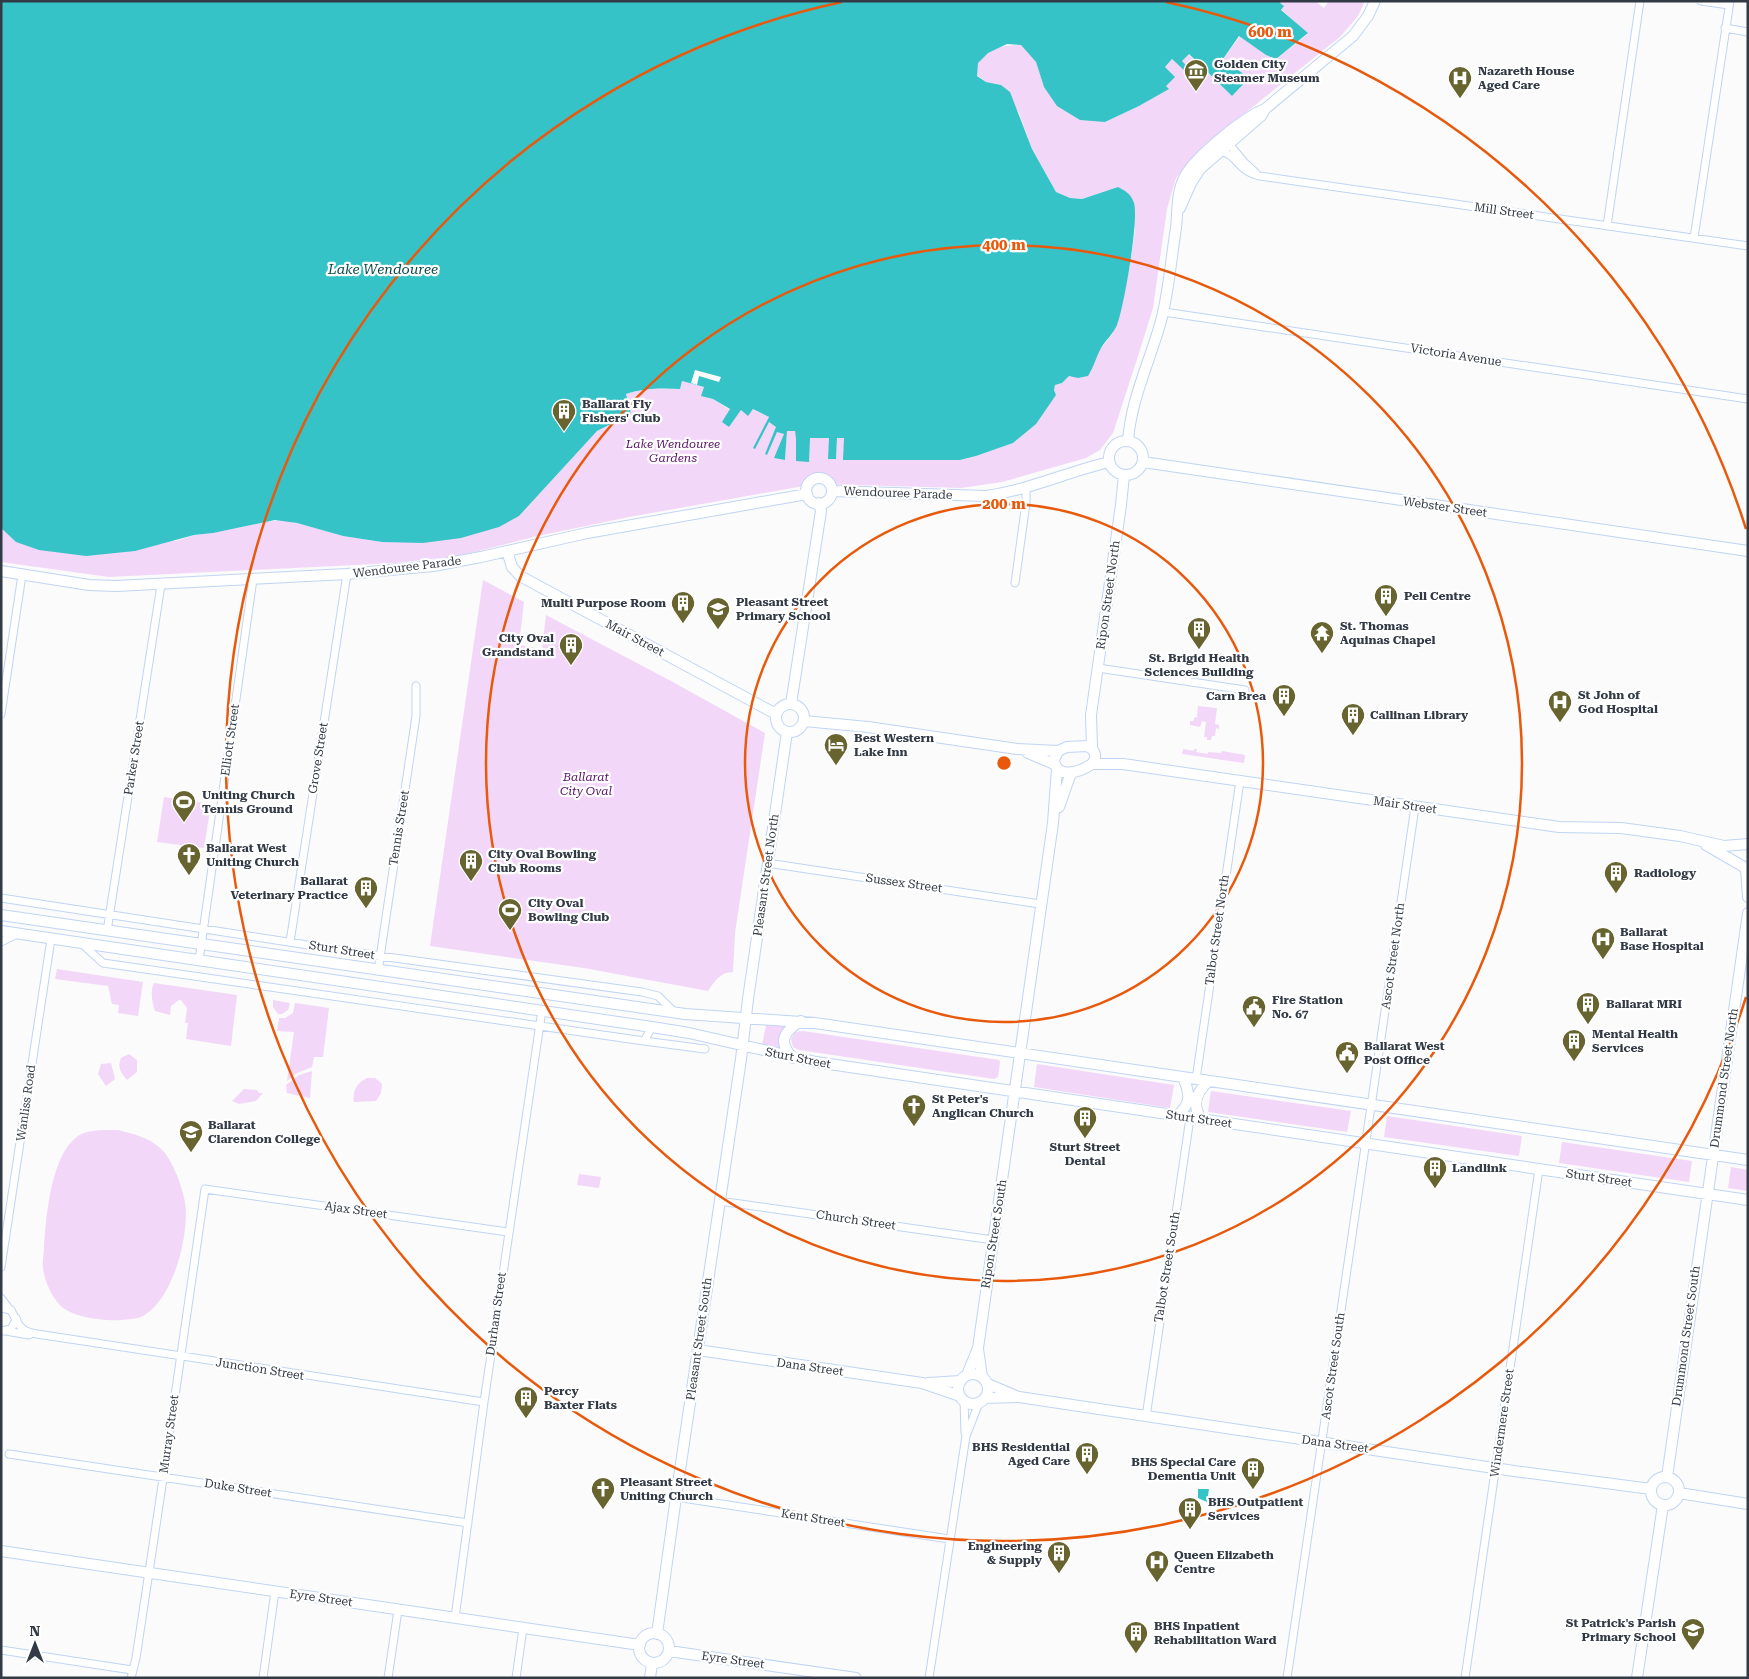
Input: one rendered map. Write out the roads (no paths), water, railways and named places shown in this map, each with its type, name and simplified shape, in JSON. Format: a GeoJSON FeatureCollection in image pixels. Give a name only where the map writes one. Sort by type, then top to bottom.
{"type":"FeatureCollection","features":[{"type":"Feature","properties":{"kind":"street"},"geometry":{"type":"LineString","coordinates":[[1128,441],[1135,401],[1164,312],[1177,215],[1194,177],[1222,145],[1260,116],[1265,109],[1353,36],[1368,16],[1375,1]]}},
{"type":"Feature","properties":{"kind":"street"},"geometry":{"type":"LineString","coordinates":[[1607,226],[1640,1]]}},
{"type":"Feature","properties":{"kind":"street"},"geometry":{"type":"LineString","coordinates":[[1694,238],[1729,3],[1701,1]]}},
{"type":"Feature","properties":{"kind":"street"},"geometry":{"type":"LineString","coordinates":[[1725,28],[1748,32]]}},
{"type":"Feature","properties":{"kind":"street"},"geometry":{"type":"LineString","coordinates":[[1222,145],[1260,176]]}},
{"type":"Feature","properties":{"kind":"street","name":"Mill Street"},"geometry":{"type":"LineString","coordinates":[[1222,145],[1245,171],[1260,176],[1748,246]]}},
{"type":"Feature","properties":{"kind":"street","name":"Victoria Avenue"},"geometry":{"type":"LineString","coordinates":[[1164,312],[1748,400]]}},
{"type":"Feature","properties":{"kind":"street"},"geometry":{"type":"LineString","coordinates":[[1128,441],[1138,446],[1141,451],[1141,466],[1134,473],[1124,475],[1115,472],[1109,462],[1112,447],[1117,444],[1128,441]]}},
{"type":"Feature","properties":{"kind":"street","name":"Wendouree Parade"},"geometry":{"type":"LineString","coordinates":[[832,490],[980,496],[1026,488],[1073,471],[1109,462]]}},
{"type":"Feature","properties":{"kind":"street","name":"Webster Street"},"geometry":{"type":"LineString","coordinates":[[1142,462],[1748,550]]}},
{"type":"Feature","properties":{"kind":"street","name":"Ripon Street North"},"geometry":{"type":"LineString","coordinates":[[1093,749],[1091,715],[1124,475]]}},
{"type":"Feature","properties":{"kind":"street"},"geometry":{"type":"LineString","coordinates":[[817,478],[826,480],[832,490],[828,499],[819,503],[811,501],[807,494],[806,490],[810,482],[817,478]]}},
{"type":"Feature","properties":{"kind":"street"},"geometry":{"type":"LineString","coordinates":[[1015,583],[1026,504],[1026,488]]}},
{"type":"Feature","properties":{"kind":"street","name":"Wendouree Parade"},"geometry":{"type":"LineString","coordinates":[[1,571],[104,586],[161,585],[347,574],[433,566],[587,533],[807,494]]}},
{"type":"Feature","properties":{"kind":"street"},"geometry":{"type":"LineString","coordinates":[[791,704],[821,511],[819,503]]}},
{"type":"Feature","properties":{"kind":"street","name":"Mair Street"},"geometry":{"type":"LineString","coordinates":[[507,551],[512,567],[520,576],[776,714]]}},
{"type":"Feature","properties":{"kind":"street"},"geometry":{"type":"LineString","coordinates":[[1,714],[22,574]]}},
{"type":"Feature","properties":{"kind":"street","name":"Grove Street"},"geometry":{"type":"LineString","coordinates":[[290,942],[347,574]]}},
{"type":"Feature","properties":{"kind":"street","name":"Elliott Street"},"geometry":{"type":"LineString","coordinates":[[198,960],[253,579]]}},
{"type":"Feature","properties":{"kind":"street","name":"Parker Street"},"geometry":{"type":"LineString","coordinates":[[107,931],[161,585]]}},
{"type":"Feature","properties":{"kind":"street"},"geometry":{"type":"LineString","coordinates":[[1098,668],[1245,690]]}},
{"type":"Feature","properties":{"kind":"street","name":"Tennis Street"},"geometry":{"type":"LineString","coordinates":[[378,971],[416,716],[416,686]]}},
{"type":"Feature","properties":{"kind":"street"},"geometry":{"type":"LineString","coordinates":[[796,705],[802,710],[804,720],[799,729],[787,732],[778,725],[776,714],[782,706],[796,705]]}},
{"type":"Feature","properties":{"kind":"street","name":"Ripon Street North"},"geometry":{"type":"LineString","coordinates":[[1079,746],[1091,715]]}},
{"type":"Feature","properties":{"kind":"street"},"geometry":{"type":"LineString","coordinates":[[804,720],[868,727],[1017,749],[1058,751],[1067,747],[1087,746],[1093,749],[1095,758],[1092,764],[1071,773],[1061,772],[1054,760],[1058,751]]}},
{"type":"Feature","properties":{"kind":"street","name":"Pleasant Street North"},"geometry":{"type":"LineString","coordinates":[[742,1045],[787,732]]}},
{"type":"Feature","properties":{"kind":"street"},"geometry":{"type":"LineString","coordinates":[[1017,749],[1056,766]]}},
{"type":"Feature","properties":{"kind":"street","name":"Mair Street"},"geometry":{"type":"LineString","coordinates":[[1093,749],[1123,764]]}},
{"type":"Feature","properties":{"kind":"street","name":"Mair Street"},"geometry":{"type":"LineString","coordinates":[[1092,764],[1123,764],[1559,827],[1621,828],[1689,838],[1724,846],[1748,844]]}},
{"type":"Feature","properties":{"kind":"street"},"geometry":{"type":"LineString","coordinates":[[1019,1053],[1053,823],[1056,766]]}},
{"type":"Feature","properties":{"kind":"street"},"geometry":{"type":"LineString","coordinates":[[1053,823],[1071,773]]}},
{"type":"Feature","properties":{"kind":"street","name":"Talbot Street North"},"geometry":{"type":"LineString","coordinates":[[1196,1079],[1240,781]]}},
{"type":"Feature","properties":{"kind":"street","name":"Ascot Street North"},"geometry":{"type":"LineString","coordinates":[[1366,1144],[1415,807]]}},
{"type":"Feature","properties":{"kind":"street","name":"Mair Street"},"geometry":{"type":"LineString","coordinates":[[1689,838],[1702,843],[1746,869]]}},
{"type":"Feature","properties":{"kind":"street"},"geometry":{"type":"LineString","coordinates":[[1748,844],[1742,855],[1746,869],[1748,897]]}},
{"type":"Feature","properties":{"kind":"street","name":"Sussex Street"},"geometry":{"type":"LineString","coordinates":[[767,863],[1040,904]]}},
{"type":"Feature","properties":{"kind":"street","name":"Sturt Street"},"geometry":{"type":"LineString","coordinates":[[1,898],[380,956],[642,992],[658,996],[676,1013]]}},
{"type":"Feature","properties":{"kind":"street","name":"Drummond Street North"},"geometry":{"type":"LineString","coordinates":[[1707,1194],[1748,913]]}},
{"type":"Feature","properties":{"kind":"street","name":"Sturt Street"},"geometry":{"type":"LineString","coordinates":[[1,915],[676,1013],[801,1021],[1748,1160]]}},
{"type":"Feature","properties":{"kind":"street","name":"Sturt Street"},"geometry":{"type":"LineString","coordinates":[[1,931],[652,1026],[793,1058],[1748,1200]]}},
{"type":"Feature","properties":{"kind":"street"},"geometry":{"type":"LineString","coordinates":[[1,942],[18,934]]}},
{"type":"Feature","properties":{"kind":"street","name":"Wanliss Road"},"geometry":{"type":"LineString","coordinates":[[1,1267],[50,939]]}},
{"type":"Feature","properties":{"kind":"street"},"geometry":{"type":"LineString","coordinates":[[82,943],[104,963],[705,1049]]}},
{"type":"Feature","properties":{"kind":"street","name":"Durham Street"},"geometry":{"type":"LineString","coordinates":[[455,1618],[508,1232],[542,1010]]}},
{"type":"Feature","properties":{"kind":"street"},"geometry":{"type":"LineString","coordinates":[[793,1058],[785,1046],[784,1038],[790,1028],[801,1021]]}},
{"type":"Feature","properties":{"kind":"street"},"geometry":{"type":"LineString","coordinates":[[644,1041],[652,1026]]}},
{"type":"Feature","properties":{"kind":"street","name":"Pleasant Street South"},"geometry":{"type":"LineString","coordinates":[[657,1634],[742,1045]]}},
{"type":"Feature","properties":{"kind":"street","name":"Ripon Street South"},"geometry":{"type":"LineString","coordinates":[[964,1378],[978,1348],[1019,1053]]}},
{"type":"Feature","properties":{"kind":"street"},"geometry":{"type":"LineString","coordinates":[[1177,1116],[1188,1104],[1189,1095],[1183,1077]]}},
{"type":"Feature","properties":{"kind":"street"},"geometry":{"type":"LineString","coordinates":[[1202,1120],[1195,1104],[1196,1096],[1209,1081]]}},
{"type":"Feature","properties":{"kind":"street","name":"Talbot Street South"},"geometry":{"type":"LineString","coordinates":[[1146,1417],[1190,1118]]}},
{"type":"Feature","properties":{"kind":"street","name":"Ascot Street South"},"geometry":{"type":"LineString","coordinates":[[1287,1678],[1366,1144]]}},
{"type":"Feature","properties":{"kind":"street","name":"Windermere Street"},"geometry":{"type":"LineString","coordinates":[[1465,1678],[1539,1169]]}},
{"type":"Feature","properties":{"kind":"street","name":"Ajax Street"},"geometry":{"type":"LineString","coordinates":[[205,1189],[508,1232]]}},
{"type":"Feature","properties":{"kind":"street","name":"Murray Street"},"geometry":{"type":"LineString","coordinates":[[131,1678],[136,1658],[149,1573],[205,1189]]}},
{"type":"Feature","properties":{"kind":"street","name":"Drummond Street South"},"geometry":{"type":"LineString","coordinates":[[1667,1477],[1707,1194]]}},
{"type":"Feature","properties":{"kind":"street","name":"Church Street"},"geometry":{"type":"LineString","coordinates":[[719,1201],[993,1240]]}},
{"type":"Feature","properties":{"kind":"street"},"geometry":{"type":"LineString","coordinates":[[1,1298],[11,1310]]}},
{"type":"Feature","properties":{"kind":"street"},"geometry":{"type":"LineString","coordinates":[[1,1308],[11,1310]]}},
{"type":"Feature","properties":{"kind":"street","name":"Junction Street"},"geometry":{"type":"LineString","coordinates":[[11,1310],[18,1324],[23,1329],[37,1334],[296,1375],[484,1402]]}},
{"type":"Feature","properties":{"kind":"street"},"geometry":{"type":"LineString","coordinates":[[3,1331],[13,1328],[16,1318]]}},
{"type":"Feature","properties":{"kind":"street","name":"Junction Street"},"geometry":{"type":"LineString","coordinates":[[3,1331],[24,1335],[37,1334]]}},
{"type":"Feature","properties":{"kind":"street"},"geometry":{"type":"LineString","coordinates":[[929,1678],[966,1436],[982,1400],[988,1392],[978,1348]]}},
{"type":"Feature","properties":{"kind":"street","name":"Dana Street"},"geometry":{"type":"LineString","coordinates":[[698,1350],[922,1383],[962,1398]]}},
{"type":"Feature","properties":{"kind":"street"},"geometry":{"type":"LineString","coordinates":[[966,1436],[962,1398],[958,1388],[964,1378],[975,1374],[985,1380]]}},
{"type":"Feature","properties":{"kind":"street","name":"Dana Street"},"geometry":{"type":"LineString","coordinates":[[922,1383],[964,1378]]}},
{"type":"Feature","properties":{"kind":"street","name":"Dana Street"},"geometry":{"type":"LineString","coordinates":[[985,1380],[1019,1397]]}},
{"type":"Feature","properties":{"kind":"street","name":"Dana Street"},"geometry":{"type":"LineString","coordinates":[[982,1400],[1019,1397],[1496,1468],[1651,1489]]}},
{"type":"Feature","properties":{"kind":"street"},"geometry":{"type":"LineString","coordinates":[[962,1398],[971,1404],[982,1400]]}},
{"type":"Feature","properties":{"kind":"street","name":"Duke Street"},"geometry":{"type":"LineString","coordinates":[[9,1454],[468,1523]]}},
{"type":"Feature","properties":{"kind":"street"},"geometry":{"type":"LineString","coordinates":[[1667,1477],[1675,1481],[1679,1493],[1672,1504],[1663,1505],[1654,1500],[1651,1489],[1656,1480],[1667,1477]]}},
{"type":"Feature","properties":{"kind":"street"},"geometry":{"type":"LineString","coordinates":[[1679,1493],[1748,1504]]}},
{"type":"Feature","properties":{"kind":"street","name":"Kent Street"},"geometry":{"type":"LineString","coordinates":[[676,1497],[949,1539]]}},
{"type":"Feature","properties":{"kind":"street"},"geometry":{"type":"LineString","coordinates":[[1637,1678],[1663,1505]]}},
{"type":"Feature","properties":{"kind":"street","name":"Eyre Street"},"geometry":{"type":"LineString","coordinates":[[1,1552],[640,1645]]}},
{"type":"Feature","properties":{"kind":"street"},"geometry":{"type":"LineString","coordinates":[[263,1678],[274,1592]]}},
{"type":"Feature","properties":{"kind":"street"},"geometry":{"type":"LineString","coordinates":[[388,1678],[398,1610]]}},
{"type":"Feature","properties":{"kind":"street"},"geometry":{"type":"LineString","coordinates":[[516,1678],[523,1628]]}},
{"type":"Feature","properties":{"kind":"street"},"geometry":{"type":"LineString","coordinates":[[657,1634],[667,1640],[669,1651],[663,1660],[652,1663],[642,1657],[640,1645],[646,1636],[657,1634]]}},
{"type":"Feature","properties":{"kind":"street"},"geometry":{"type":"LineString","coordinates":[[1,1650],[132,1670]]}},
{"type":"Feature","properties":{"kind":"street","name":"Eyre Street"},"geometry":{"type":"LineString","coordinates":[[669,1651],[856,1678]]}},
{"type":"Feature","properties":{"kind":"street"},"geometry":{"type":"LineString","coordinates":[[650,1678],[652,1663]]}},
{"type":"Feature","properties":{"kind":"water","name":"Lake Wendouree"},"geometry":{"type":"Polygon","coordinates":[[[1,1],[1282,1],[1280,3],[1284,6],[1281,10],[1308,33],[1276,59],[1266,55],[1239,36],[1223,59],[1249,78],[1232,96],[1189,54],[1182,61],[1191,71],[1188,74],[1172,59],[1165,67],[1175,77],[1166,86],[1169,89],[1105,122],[1080,120],[1057,106],[1044,87],[1036,62],[1021,45],[1007,44],[988,53],[978,63],[977,76],[986,82],[1001,85],[1010,92],[1032,149],[1056,192],[1070,198],[1082,199],[1118,187],[1126,191],[1131,197],[1135,212],[1133,244],[1127,283],[1117,325],[1101,348],[1088,376],[1078,378],[1069,376],[1062,383],[1055,385],[1056,395],[1036,424],[1013,443],[960,460],[843,460],[844,438],[837,438],[836,459],[828,459],[829,438],[810,438],[809,462],[796,461],[795,431],[787,431],[785,460],[774,458],[784,434],[777,432],[767,455],[765,454],[776,427],[769,422],[755,449],[753,448],[769,417],[753,409],[748,416],[741,410],[729,427],[722,422],[730,409],[713,399],[701,396],[704,387],[682,381],[680,389],[653,389],[626,394],[631,414],[597,431],[519,516],[499,527],[461,538],[423,543],[382,542],[343,536],[297,523],[275,520],[194,535],[135,551],[86,556],[39,550],[16,542],[1,528],[1,1]]]}},
{"type":"Feature","properties":{"kind":"water"},"geometry":{"type":"Polygon","coordinates":[[[1198,1489],[1209,1489],[1207,1502],[1198,1498],[1198,1489]]]}},
{"type":"Feature","properties":{"kind":"place","name":"Golden City Steamer Museum"},"geometry":{"type":"Point","coordinates":[1196,92]}},
{"type":"Feature","properties":{"kind":"place","name":"Nazareth House Aged Care"},"geometry":{"type":"Point","coordinates":[1460,99]}},
{"type":"Feature","properties":{"kind":"place","name":"Ballarat Fly Fishers' Club"},"geometry":{"type":"Point","coordinates":[564,432]}},
{"type":"Feature","properties":{"kind":"place","name":"Pell Centre"},"geometry":{"type":"Point","coordinates":[1386,617]}},
{"type":"Feature","properties":{"kind":"place","name":"Multi Purpose Room"},"geometry":{"type":"Point","coordinates":[683,624]}},
{"type":"Feature","properties":{"kind":"place","name":"Pleasant Street Primary School"},"geometry":{"type":"Point","coordinates":[718,630]}},
{"type":"Feature","properties":{"kind":"place","name":"St. Brigid Health Sciences Building"},"geometry":{"type":"Point","coordinates":[1199,650]}},
{"type":"Feature","properties":{"kind":"place","name":"St. Thomas Aquinas Chapel"},"geometry":{"type":"Point","coordinates":[1322,654]}},
{"type":"Feature","properties":{"kind":"place","name":"City Oval Grandstand"},"geometry":{"type":"Point","coordinates":[571,666]}},
{"type":"Feature","properties":{"kind":"place","name":"Carn Brea"},"geometry":{"type":"Point","coordinates":[1284,717]}},
{"type":"Feature","properties":{"kind":"place","name":"St John of God Hospital"},"geometry":{"type":"Point","coordinates":[1560,723]}},
{"type":"Feature","properties":{"kind":"place","name":"Callinan Library"},"geometry":{"type":"Point","coordinates":[1353,736]}},
{"type":"Feature","properties":{"kind":"place","name":"Best Western Lake Inn"},"geometry":{"type":"Point","coordinates":[836,766]}},
{"type":"Feature","properties":{"kind":"place","name":"Uniting Church Tennis Ground"},"geometry":{"type":"Point","coordinates":[184,823]}},
{"type":"Feature","properties":{"kind":"place","name":"Ballarat West Uniting Church"},"geometry":{"type":"Point","coordinates":[189,876]}},
{"type":"Feature","properties":{"kind":"place","name":"City Oval Bowling Club Rooms"},"geometry":{"type":"Point","coordinates":[471,882]}},
{"type":"Feature","properties":{"kind":"place","name":"Radiology"},"geometry":{"type":"Point","coordinates":[1616,894]}},
{"type":"Feature","properties":{"kind":"place","name":"Ballarat Veterinary Practice"},"geometry":{"type":"Point","coordinates":[366,909]}},
{"type":"Feature","properties":{"kind":"place","name":"City Oval Bowling Club"},"geometry":{"type":"Point","coordinates":[510,931]}},
{"type":"Feature","properties":{"kind":"place","name":"Ballarat Base Hospital"},"geometry":{"type":"Point","coordinates":[1603,960]}},
{"type":"Feature","properties":{"kind":"place","name":"Ballarat MRI"},"geometry":{"type":"Point","coordinates":[1588,1025]}},
{"type":"Feature","properties":{"kind":"place","name":"Fire Station No. 67"},"geometry":{"type":"Point","coordinates":[1254,1028]}},
{"type":"Feature","properties":{"kind":"place","name":"Mental Health Services"},"geometry":{"type":"Point","coordinates":[1574,1062]}},
{"type":"Feature","properties":{"kind":"place","name":"Ballarat West Post Office"},"geometry":{"type":"Point","coordinates":[1347,1074]}},
{"type":"Feature","properties":{"kind":"place","name":"St Peter's Anglican Church"},"geometry":{"type":"Point","coordinates":[914,1127]}},
{"type":"Feature","properties":{"kind":"place","name":"Sturt Street Dental"},"geometry":{"type":"Point","coordinates":[1085,1139]}},
{"type":"Feature","properties":{"kind":"place","name":"Ballarat Clarendon College"},"geometry":{"type":"Point","coordinates":[191,1153]}},
{"type":"Feature","properties":{"kind":"place","name":"Landlink"},"geometry":{"type":"Point","coordinates":[1435,1189]}},
{"type":"Feature","properties":{"kind":"place","name":"Percy Baxter Flats"},"geometry":{"type":"Point","coordinates":[526,1419]}},
{"type":"Feature","properties":{"kind":"place","name":"BHS Residential Aged Care"},"geometry":{"type":"Point","coordinates":[1087,1475]}},
{"type":"Feature","properties":{"kind":"place","name":"BHS Special Care Dementia Unit"},"geometry":{"type":"Point","coordinates":[1253,1490]}},
{"type":"Feature","properties":{"kind":"place","name":"Pleasant Street Uniting Church"},"geometry":{"type":"Point","coordinates":[603,1510]}},
{"type":"Feature","properties":{"kind":"place","name":"BHS Outpatient Services"},"geometry":{"type":"Point","coordinates":[1190,1530]}},
{"type":"Feature","properties":{"kind":"place","name":"Engineering & Supply"},"geometry":{"type":"Point","coordinates":[1059,1574]}},
{"type":"Feature","properties":{"kind":"place","name":"Queen Elizabeth Centre"},"geometry":{"type":"Point","coordinates":[1157,1583]}},
{"type":"Feature","properties":{"kind":"place","name":"St Patrick's Parish Primary School"},"geometry":{"type":"Point","coordinates":[1693,1651]}},
{"type":"Feature","properties":{"kind":"place","name":"BHS Inpatient Rehabilitation Ward"},"geometry":{"type":"Point","coordinates":[1136,1654]}},
{"type":"Feature","properties":{"kind":"park label","name":"Lake Wendouree Gardens"},"geometry":{"type":"Point","coordinates":[673,451]}},
{"type":"Feature","properties":{"kind":"park label","name":"Ballarat City Oval"},"geometry":{"type":"Point","coordinates":[586,784]}}]}
